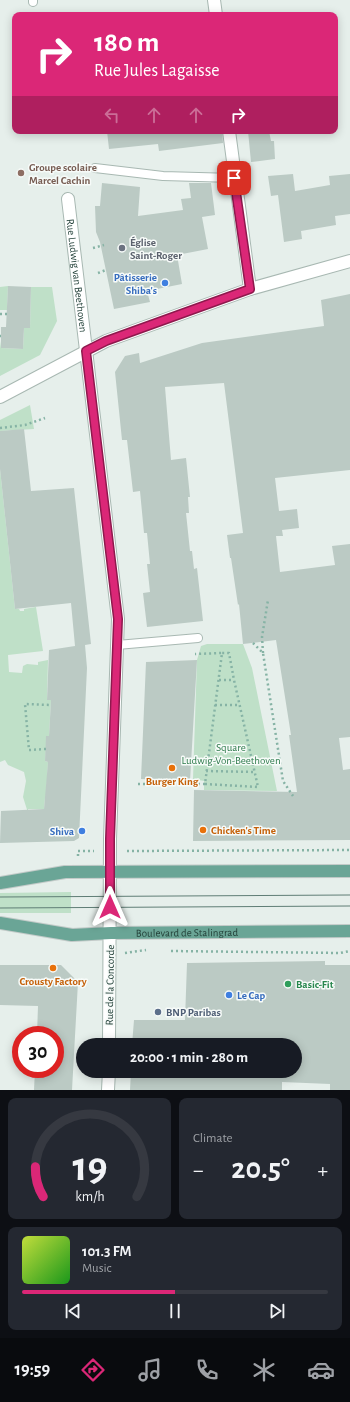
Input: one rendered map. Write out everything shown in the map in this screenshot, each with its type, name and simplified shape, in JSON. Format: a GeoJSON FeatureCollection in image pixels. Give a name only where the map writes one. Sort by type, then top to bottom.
{"type":"FeatureCollection","features":[{"type":"Feature","properties":{"kind":"main road"},"geometry":{"type":"LineString","coordinates":[[0,883],[65,872],[350,871]]}},
{"type":"Feature","properties":{"kind":"main road","name":"Boulevard de Stalingrad"},"geometry":{"type":"LineString","coordinates":[[0,923],[72,935],[111,933],[350,931]]}},
{"type":"Feature","properties":{"kind":"street"},"geometry":{"type":"LineString","coordinates":[[214,0],[216,12]]}},
{"type":"Feature","properties":{"kind":"street"},"geometry":{"type":"LineString","coordinates":[[229,134],[250,289]]}},
{"type":"Feature","properties":{"kind":"street","name":"Rue Ludwig van Beethoven"},"geometry":{"type":"LineString","coordinates":[[68,198],[118,619],[110,901]]}},
{"type":"Feature","properties":{"kind":"street"},"geometry":{"type":"LineString","coordinates":[[0,397],[106,341],[250,289],[350,261]]}},
{"type":"Feature","properties":{"kind":"street","name":"Rue de la Concorde"},"geometry":{"type":"LineString","coordinates":[[109,1038],[111,933],[110,901]]}},
{"type":"Feature","properties":{"kind":"street"},"geometry":{"type":"LineString","coordinates":[[108,1090],[109,1078]]}},
{"type":"Feature","properties":{"kind":"lane"},"geometry":{"type":"LineString","coordinates":[[96,168],[163,176],[234,178]]}},
{"type":"Feature","properties":{"kind":"lane"},"geometry":{"type":"LineString","coordinates":[[117,645],[198,638]]}},
{"type":"Feature","properties":{"kind":"path"},"geometry":{"type":"LineString","coordinates":[[93,248],[104,245]]}},
{"type":"Feature","properties":{"kind":"path"},"geometry":{"type":"LineString","coordinates":[[98,273],[106,270]]}},
{"type":"Feature","properties":{"kind":"path"},"geometry":{"type":"LineString","coordinates":[[0,314],[7,314]]}},
{"type":"Feature","properties":{"kind":"path"},"geometry":{"type":"LineString","coordinates":[[0,428],[25,425],[45,418]]}},
{"type":"Feature","properties":{"kind":"path"},"geometry":{"type":"LineString","coordinates":[[268,600],[262,637],[263,653],[282,781],[293,796]]}},
{"type":"Feature","properties":{"kind":"path"},"geometry":{"type":"LineString","coordinates":[[253,643],[263,653]]}},
{"type":"Feature","properties":{"kind":"path"},"geometry":{"type":"LineString","coordinates":[[138,784],[258,786],[229,653],[190,654]]}},
{"type":"Feature","properties":{"kind":"path"},"geometry":{"type":"LineString","coordinates":[[206,784],[206,771],[222,654]]}},
{"type":"Feature","properties":{"kind":"path"},"geometry":{"type":"LineString","coordinates":[[218,680],[234,680]]}},
{"type":"Feature","properties":{"kind":"path"},"geometry":{"type":"LineString","coordinates":[[46,749],[29,750],[25,704],[51,705]]}},
{"type":"Feature","properties":{"kind":"path"},"geometry":{"type":"LineString","coordinates":[[215,705],[240,705]]}},
{"type":"Feature","properties":{"kind":"path"},"geometry":{"type":"LineString","coordinates":[[206,771],[256,772]]}},
{"type":"Feature","properties":{"kind":"path"},"geometry":{"type":"LineString","coordinates":[[78,851],[98,851],[97,845]]}},
{"type":"Feature","properties":{"kind":"path"},"geometry":{"type":"LineString","coordinates":[[123,851],[350,850]]}},
{"type":"Feature","properties":{"kind":"path","name":"Boulevard de Stalingrad"},"geometry":{"type":"LineString","coordinates":[[170,951],[350,951]]}},
{"type":"Feature","properties":{"kind":"green space"},"geometry":{"type":"Polygon","coordinates":[[[8,286],[7,310],[0,310],[0,287],[8,286]]]}},
{"type":"Feature","properties":{"kind":"green space"},"geometry":{"type":"Polygon","coordinates":[[[31,287],[52,287],[57,321],[40,355],[0,376],[0,341],[1,348],[23,349],[24,328],[30,328],[31,287]]]}},
{"type":"Feature","properties":{"kind":"green space"},"geometry":{"type":"Polygon","coordinates":[[[30,405],[34,429],[0,431],[0,420],[30,405]]]}},
{"type":"Feature","properties":{"kind":"green space"},"geometry":{"type":"Polygon","coordinates":[[[0,469],[15,609],[24,611],[24,609],[36,607],[43,651],[8,655],[9,672],[22,673],[23,666],[27,664],[38,665],[38,662],[48,660],[47,700],[51,700],[49,736],[45,761],[48,762],[46,798],[44,809],[28,809],[29,816],[23,797],[26,781],[24,772],[8,765],[5,760],[0,762],[0,469]]]}},
{"type":"Feature","properties":{"kind":"green space","name":"Square Ludwig-Von-Beethoven"},"geometry":{"type":"Polygon","coordinates":[[[207,644],[243,644],[252,668],[277,791],[204,790],[204,781],[193,779],[197,660],[201,646],[207,644]]]}},
{"type":"Feature","properties":{"kind":"green space"},"geometry":{"type":"Polygon","coordinates":[[[71,892],[71,913],[0,913],[0,893],[71,892]]]}},
{"type":"Feature","properties":{"kind":"building"},"geometry":{"type":"Polygon","coordinates":[[[107,134],[222,134],[223,143],[159,151],[158,144],[109,149],[107,134]]]}},
{"type":"Feature","properties":{"kind":"building"},"geometry":{"type":"Polygon","coordinates":[[[248,134],[270,134],[271,141],[274,141],[275,159],[251,162],[248,134]]]}},
{"type":"Feature","properties":{"kind":"building"},"geometry":{"type":"Polygon","coordinates":[[[293,174],[295,191],[330,185],[329,176],[350,174],[350,214],[335,216],[336,225],[301,231],[302,239],[284,242],[278,195],[271,196],[268,176],[293,174]]]}},
{"type":"Feature","properties":{"kind":"building"},"geometry":{"type":"Polygon","coordinates":[[[102,183],[140,187],[138,216],[183,210],[181,199],[191,198],[189,183],[211,183],[215,215],[202,217],[208,249],[177,255],[182,284],[147,291],[150,302],[114,309],[100,242],[96,232],[95,206],[100,206],[102,183]]]}},
{"type":"Feature","properties":{"kind":"building"},"geometry":{"type":"Polygon","coordinates":[[[8,286],[31,287],[30,328],[24,328],[23,349],[1,348],[1,327],[6,327],[8,286]]]}},
{"type":"Feature","properties":{"kind":"building"},"geometry":{"type":"Polygon","coordinates":[[[350,294],[350,470],[275,478],[279,511],[297,509],[299,528],[282,530],[283,536],[276,536],[280,572],[335,565],[332,546],[350,544],[350,737],[339,738],[343,770],[350,769],[350,840],[193,841],[194,790],[297,792],[289,735],[291,735],[276,640],[243,644],[239,604],[238,605],[227,535],[243,533],[224,383],[165,387],[171,460],[186,458],[190,497],[188,497],[189,513],[186,513],[190,551],[192,551],[194,569],[197,568],[203,621],[147,627],[143,593],[150,592],[147,564],[150,564],[147,533],[144,533],[140,491],[133,492],[127,440],[122,440],[115,372],[125,356],[139,353],[140,363],[202,343],[324,326],[321,300],[350,294]]]}},
{"type":"Feature","properties":{"kind":"building"},"geometry":{"type":"Polygon","coordinates":[[[24,429],[31,491],[74,488],[91,644],[85,645],[87,668],[79,838],[74,841],[0,843],[1,811],[44,809],[48,762],[45,761],[46,736],[49,736],[51,700],[47,700],[49,650],[75,646],[71,603],[15,609],[0,469],[0,431],[24,429]]]}},
{"type":"Feature","properties":{"kind":"building"},"geometry":{"type":"Polygon","coordinates":[[[197,660],[190,781],[141,779],[146,662],[197,660]]]}},
{"type":"Feature","properties":{"kind":"building"},"geometry":{"type":"Polygon","coordinates":[[[325,961],[325,965],[350,965],[350,1090],[330,1090],[330,1084],[282,1082],[282,1090],[130,1090],[131,1078],[302,1078],[302,1038],[133,1038],[134,1020],[185,1020],[187,963],[325,961]]]}},
{"type":"Feature","properties":{"kind":"building"},"geometry":{"type":"Polygon","coordinates":[[[0,965],[61,965],[78,982],[72,1090],[34,1090],[35,1078],[64,1078],[64,1026],[37,1026],[38,1006],[0,1005],[0,965]]]}},
{"type":"Feature","properties":{"kind":"tram line"},"geometry":{"type":"LineString","coordinates":[[0,897],[350,895]]}},
{"type":"Feature","properties":{"kind":"tram line"},"geometry":{"type":"LineString","coordinates":[[0,908],[350,906]]}},
{"type":"Feature","properties":{"kind":"place","name":"Groupe scolaire Marcel Cachin"},"geometry":{"type":"Point","coordinates":[21,173]}},
{"type":"Feature","properties":{"kind":"place","name":"Église Saint-Roger"},"geometry":{"type":"Point","coordinates":[122,248]}},
{"type":"Feature","properties":{"kind":"place","name":"Pâtisserie Shiba's"},"geometry":{"type":"Point","coordinates":[165,283]}},
{"type":"Feature","properties":{"kind":"place","name":"Burger King"},"geometry":{"type":"Point","coordinates":[172,768]}},
{"type":"Feature","properties":{"kind":"place","name":"Chicken's Time"},"geometry":{"type":"Point","coordinates":[203,830]}},
{"type":"Feature","properties":{"kind":"place","name":"Shiva"},"geometry":{"type":"Point","coordinates":[82,831]}},
{"type":"Feature","properties":{"kind":"place","name":"Crousty Factory"},"geometry":{"type":"Point","coordinates":[53,968]}},
{"type":"Feature","properties":{"kind":"place","name":"Basic-Fit"},"geometry":{"type":"Point","coordinates":[288,984]}},
{"type":"Feature","properties":{"kind":"place","name":"Le Cap"},"geometry":{"type":"Point","coordinates":[229,995]}},
{"type":"Feature","properties":{"kind":"place","name":"BNP Paribas"},"geometry":{"type":"Point","coordinates":[158,1012]}},
{"type":"Feature","properties":{"kind":"route"},"geometry":{"type":"LineString","coordinates":[[110,907],[110,839],[118,619],[86,351],[106,341],[250,289],[234,178]]}}]}
